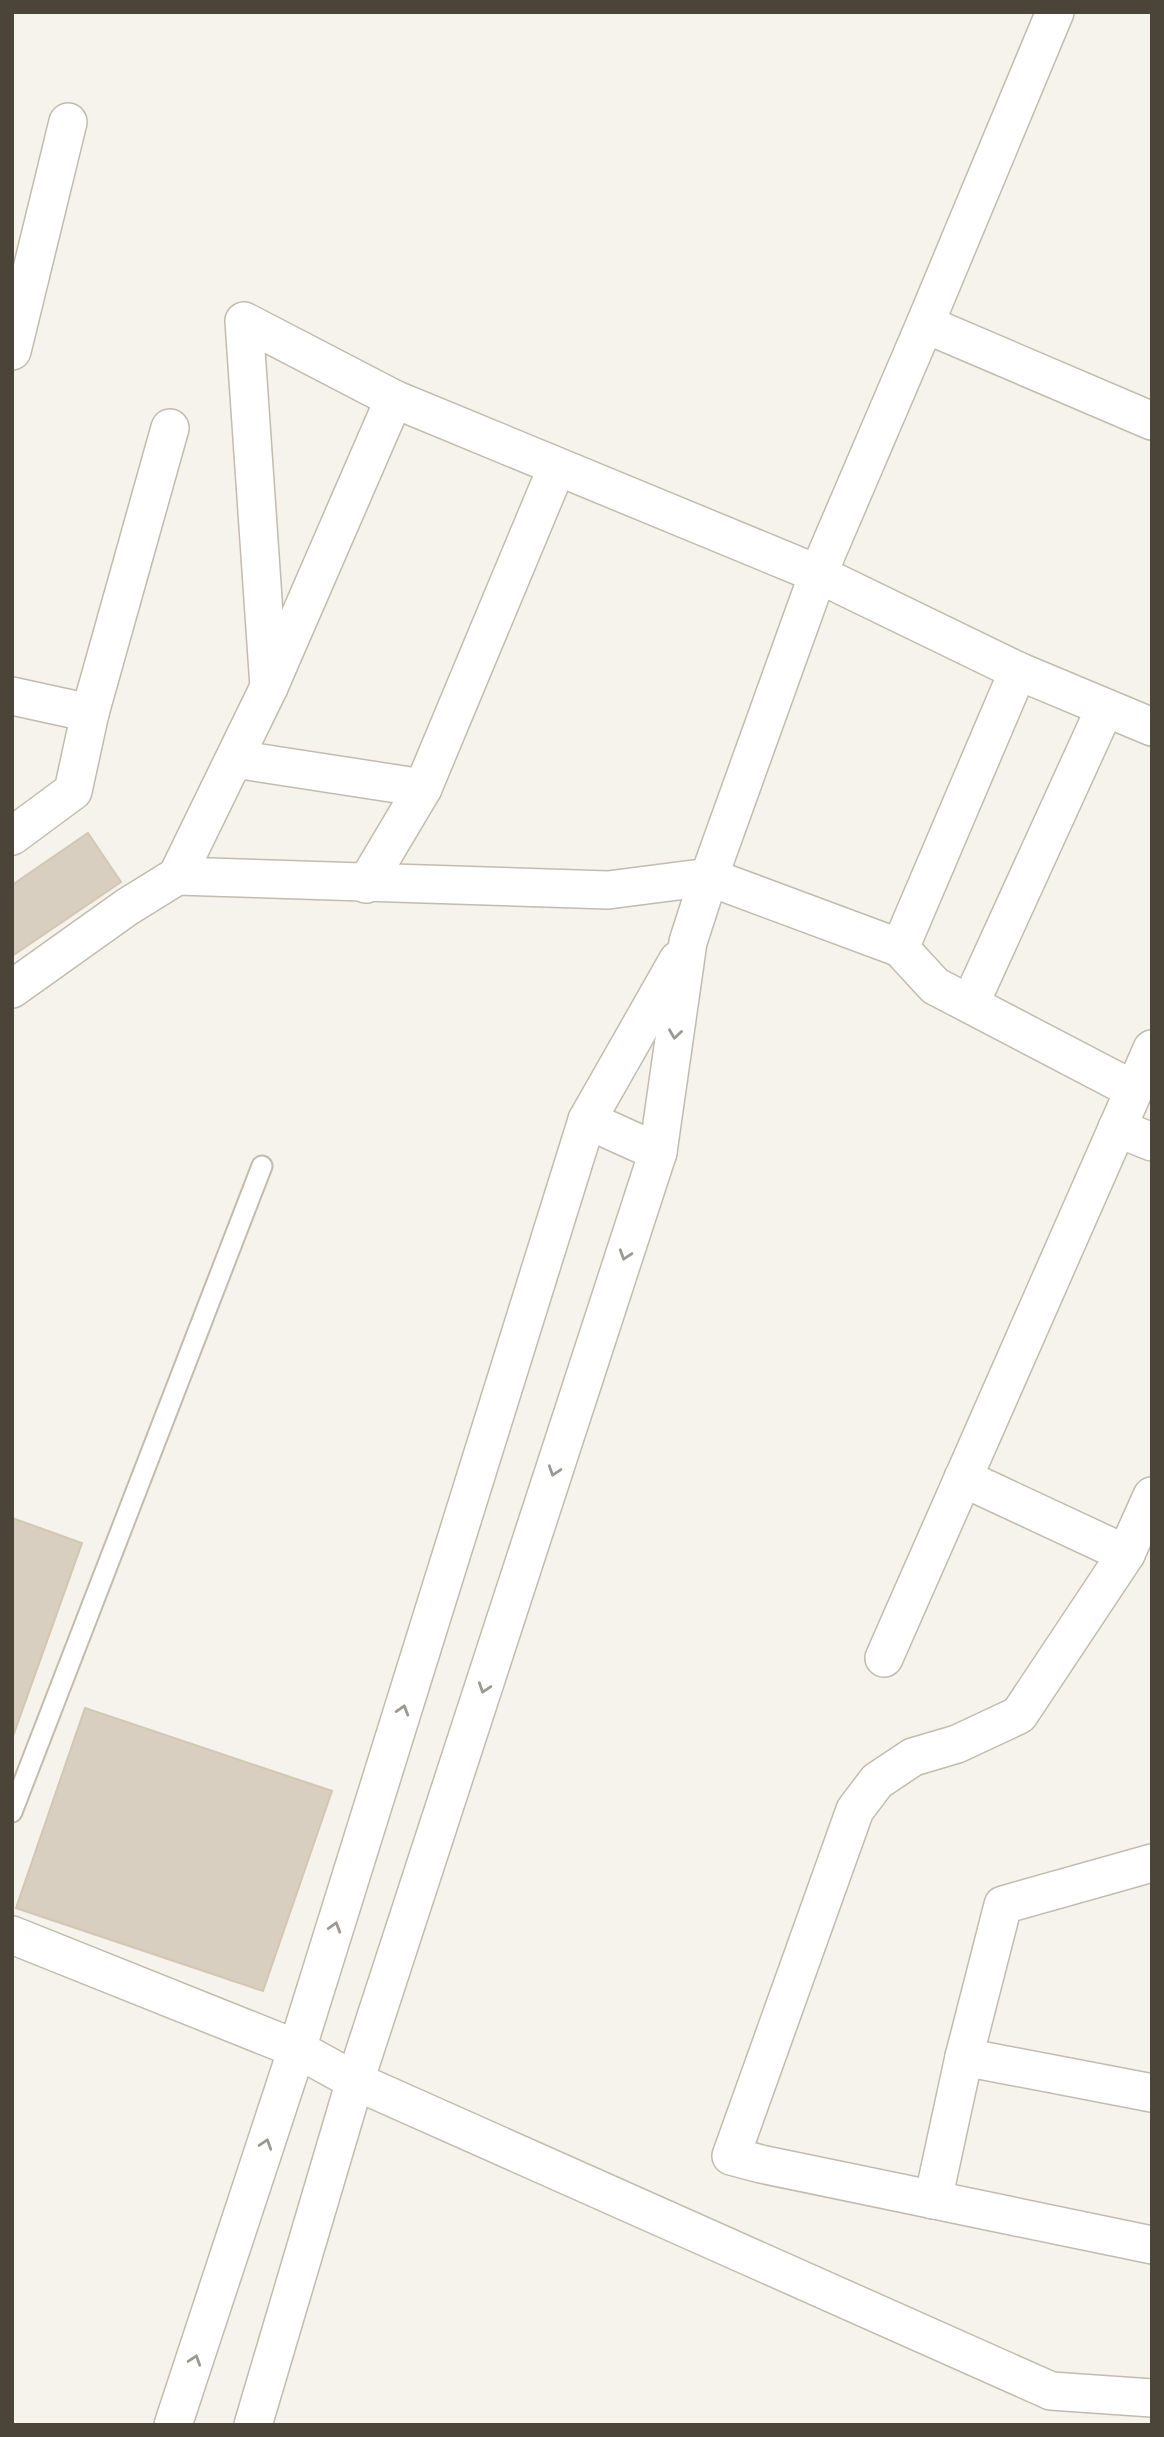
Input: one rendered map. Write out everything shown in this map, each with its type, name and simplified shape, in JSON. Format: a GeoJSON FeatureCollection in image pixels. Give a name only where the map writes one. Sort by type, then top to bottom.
{"type":"FeatureCollection","features":[{"type":"Feature","properties":{"kind":"street"},"geometry":{"type":"LineString","coordinates":[[253,2425],[355,2081],[658,1152],[688,942],[709,877],[818,574],[1055,12]]}},
{"type":"Feature","properties":{"kind":"street"},"geometry":{"type":"LineString","coordinates":[[12,351],[68,122]]}},
{"type":"Feature","properties":{"kind":"street"},"geometry":{"type":"LineString","coordinates":[[269,687],[244,321],[394,400],[818,574],[1018,671],[1152,727]]}},
{"type":"Feature","properties":{"kind":"street"},"geometry":{"type":"LineString","coordinates":[[925,324],[1152,421]]}},
{"type":"Feature","properties":{"kind":"street"},"geometry":{"type":"LineString","coordinates":[[12,989],[127,907],[177,876],[269,687],[394,400]]}},
{"type":"Feature","properties":{"kind":"street"},"geometry":{"type":"LineString","coordinates":[[12,836],[73,791],[90,713],[170,428]]}},
{"type":"Feature","properties":{"kind":"street"},"geometry":{"type":"LineString","coordinates":[[366,884],[424,788],[557,467]]}},
{"type":"Feature","properties":{"kind":"street"},"geometry":{"type":"LineString","coordinates":[[900,948],[1018,671]]}},
{"type":"Feature","properties":{"kind":"street"},"geometry":{"type":"LineString","coordinates":[[12,696],[90,713]]}},
{"type":"Feature","properties":{"kind":"street"},"geometry":{"type":"LineString","coordinates":[[970,1004],[1105,708]]}},
{"type":"Feature","properties":{"kind":"street"},"geometry":{"type":"LineString","coordinates":[[234,759],[424,788]]}},
{"type":"Feature","properties":{"kind":"street"},"geometry":{"type":"LineString","coordinates":[[177,876],[608,890],[709,877],[900,948],[935,986],[1134,1090]]}},
{"type":"Feature","properties":{"kind":"street"},"geometry":{"type":"LineString","coordinates":[[173,2425],[297,2049],[587,1120],[688,942]]}},
{"type":"Feature","properties":{"kind":"street"},"geometry":{"type":"LineString","coordinates":[[884,1658],[1152,1049]]}},
{"type":"Feature","properties":{"kind":"street"},"geometry":{"type":"LineString","coordinates":[[587,1120],[658,1152]]}},
{"type":"Feature","properties":{"kind":"street"},"geometry":{"type":"LineString","coordinates":[[1117,1128],[1152,1142]]}},
{"type":"Feature","properties":{"kind":"street"},"geometry":{"type":"LineString","coordinates":[[963,1478],[1126,1554]]}},
{"type":"Feature","properties":{"kind":"street"},"geometry":{"type":"LineString","coordinates":[[1152,1496],[1126,1554],[1019,1715],[957,1744],[913,1757],[877,1781],[855,1810],[731,2156],[1152,2245]]}},
{"type":"Feature","properties":{"kind":"street"},"geometry":{"type":"LineString","coordinates":[[933,2200],[964,2057],[1003,1905],[1152,1863]]}},
{"type":"Feature","properties":{"kind":"street"},"geometry":{"type":"LineString","coordinates":[[12,1935],[297,2049],[355,2081],[1051,2391],[1152,2398]]}},
{"type":"Feature","properties":{"kind":"street"},"geometry":{"type":"LineString","coordinates":[[964,2057],[1152,2093]]}},
{"type":"Feature","properties":{"kind":"lane"},"geometry":{"type":"LineString","coordinates":[[12,1812],[262,1166]]}},
{"type":"Feature","properties":{"kind":"building"},"geometry":{"type":"Polygon","coordinates":[[[88,833],[121,882],[12,956],[12,885],[88,833]]]}},
{"type":"Feature","properties":{"kind":"building"},"geometry":{"type":"Polygon","coordinates":[[[12,1518],[82,1543],[12,1739],[12,1518]]]}},
{"type":"Feature","properties":{"kind":"building"},"geometry":{"type":"Polygon","coordinates":[[[85,1708],[332,1791],[263,1991],[16,1908],[85,1708]]]}}]}
